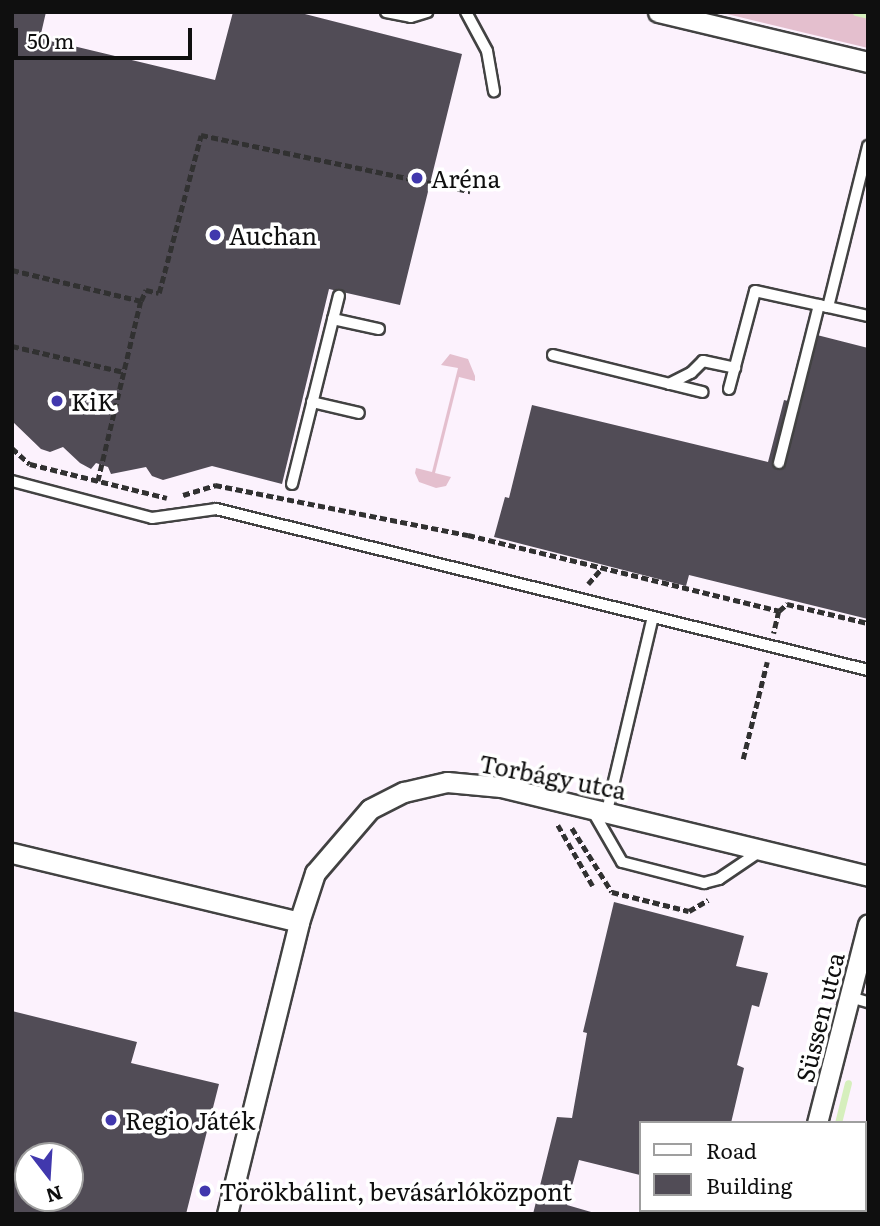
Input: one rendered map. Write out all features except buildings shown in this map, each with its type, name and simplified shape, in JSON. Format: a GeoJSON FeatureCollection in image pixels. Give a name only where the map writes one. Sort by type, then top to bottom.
{"type":"FeatureCollection","features":[{"type":"Feature","properties":{"kind":"street"},"geometry":{"type":"LineString","coordinates":[[658,12],[868,62]]}},
{"type":"Feature","properties":{"kind":"street","name":"Torbágy utca"},"geometry":{"type":"LineString","coordinates":[[228,1214],[299,922],[315,873],[328,853],[370,809],[404,792],[447,782],[501,787],[868,876]]}},
{"type":"Feature","properties":{"kind":"street"},"geometry":{"type":"LineString","coordinates":[[12,853],[299,922]]}},
{"type":"Feature","properties":{"kind":"street","name":"Süssen utca"},"geometry":{"type":"LineString","coordinates":[[818,1121],[859,999],[868,924]]}},
{"type":"Feature","properties":{"kind":"lane"},"geometry":{"type":"LineString","coordinates":[[386,12],[411,17],[427,12]]}},
{"type":"Feature","properties":{"kind":"lane"},"geometry":{"type":"LineString","coordinates":[[466,12],[487,51],[494,91]]}},
{"type":"Feature","properties":{"kind":"lane"},"geometry":{"type":"LineString","coordinates":[[779,463],[868,146]]}},
{"type":"Feature","properties":{"kind":"lane"},"geometry":{"type":"LineString","coordinates":[[729,388],[755,291],[868,316]]}},
{"type":"Feature","properties":{"kind":"lane"},"geometry":{"type":"LineString","coordinates":[[292,484],[339,296]]}},
{"type":"Feature","properties":{"kind":"lane"},"geometry":{"type":"LineString","coordinates":[[333,319],[379,329]]}},
{"type":"Feature","properties":{"kind":"lane"},"geometry":{"type":"LineString","coordinates":[[553,355],[702,392]]}},
{"type":"Feature","properties":{"kind":"lane"},"geometry":{"type":"LineString","coordinates":[[669,384],[703,361],[734,368]]}},
{"type":"Feature","properties":{"kind":"lane"},"geometry":{"type":"LineString","coordinates":[[312,402],[359,413]]}},
{"type":"Feature","properties":{"kind":"lane"},"geometry":{"type":"LineString","coordinates":[[12,481],[152,517],[216,509],[868,670]]}},
{"type":"Feature","properties":{"kind":"lane"},"geometry":{"type":"LineString","coordinates":[[653,617],[599,809],[617,857],[641,868],[711,882],[762,850]]}},
{"type":"Feature","properties":{"kind":"path"},"geometry":{"type":"LineString","coordinates":[[98,481],[141,301],[146,290],[159,293],[201,135],[470,191]]}},
{"type":"Feature","properties":{"kind":"path"},"geometry":{"type":"LineString","coordinates":[[12,270],[141,301]]}},
{"type":"Feature","properties":{"kind":"path"},"geometry":{"type":"LineString","coordinates":[[12,346],[124,372]]}},
{"type":"Feature","properties":{"kind":"path"},"geometry":{"type":"LineString","coordinates":[[420,523],[779,611]]}},
{"type":"Feature","properties":{"kind":"path"},"geometry":{"type":"LineString","coordinates":[[743,759],[779,611],[787,604],[868,623]]}},
{"type":"Feature","properties":{"kind":"path"},"geometry":{"type":"LineString","coordinates":[[558,825],[593,886]]}},
{"type":"Feature","properties":{"kind":"shaded area"},"geometry":{"type":"Polygon","coordinates":[[[718,12],[868,12],[868,48],[723,13],[718,12]]]}},
{"type":"Feature","properties":{"kind":"shaded area"},"geometry":{"type":"Polygon","coordinates":[[[450,354],[468,359],[475,381],[459,377],[435,473],[451,477],[446,486],[436,488],[419,482],[415,473],[416,468],[432,472],[458,368],[441,365],[450,354]]]}},
{"type":"Feature","properties":{"kind":"waterway"},"geometry":{"type":"LineString","coordinates":[[856,12],[868,15]]}},
{"type":"Feature","properties":{"kind":"waterway"},"geometry":{"type":"LineString","coordinates":[[838,1121],[848,1083]]}},
{"type":"Feature","properties":{"kind":"place","name":"Aréna"},"geometry":{"type":"Point","coordinates":[417,178]}},
{"type":"Feature","properties":{"kind":"place","name":"Auchan"},"geometry":{"type":"Point","coordinates":[215,235]}},
{"type":"Feature","properties":{"kind":"place","name":"KiK"},"geometry":{"type":"Point","coordinates":[57,401]}},
{"type":"Feature","properties":{"kind":"place","name":"Regio Játék"},"geometry":{"type":"Point","coordinates":[111,1120]}},
{"type":"Feature","properties":{"kind":"place","name":"Törökbálint, bevásárlóközpont"},"geometry":{"type":"Point","coordinates":[205,1191]}}]}
